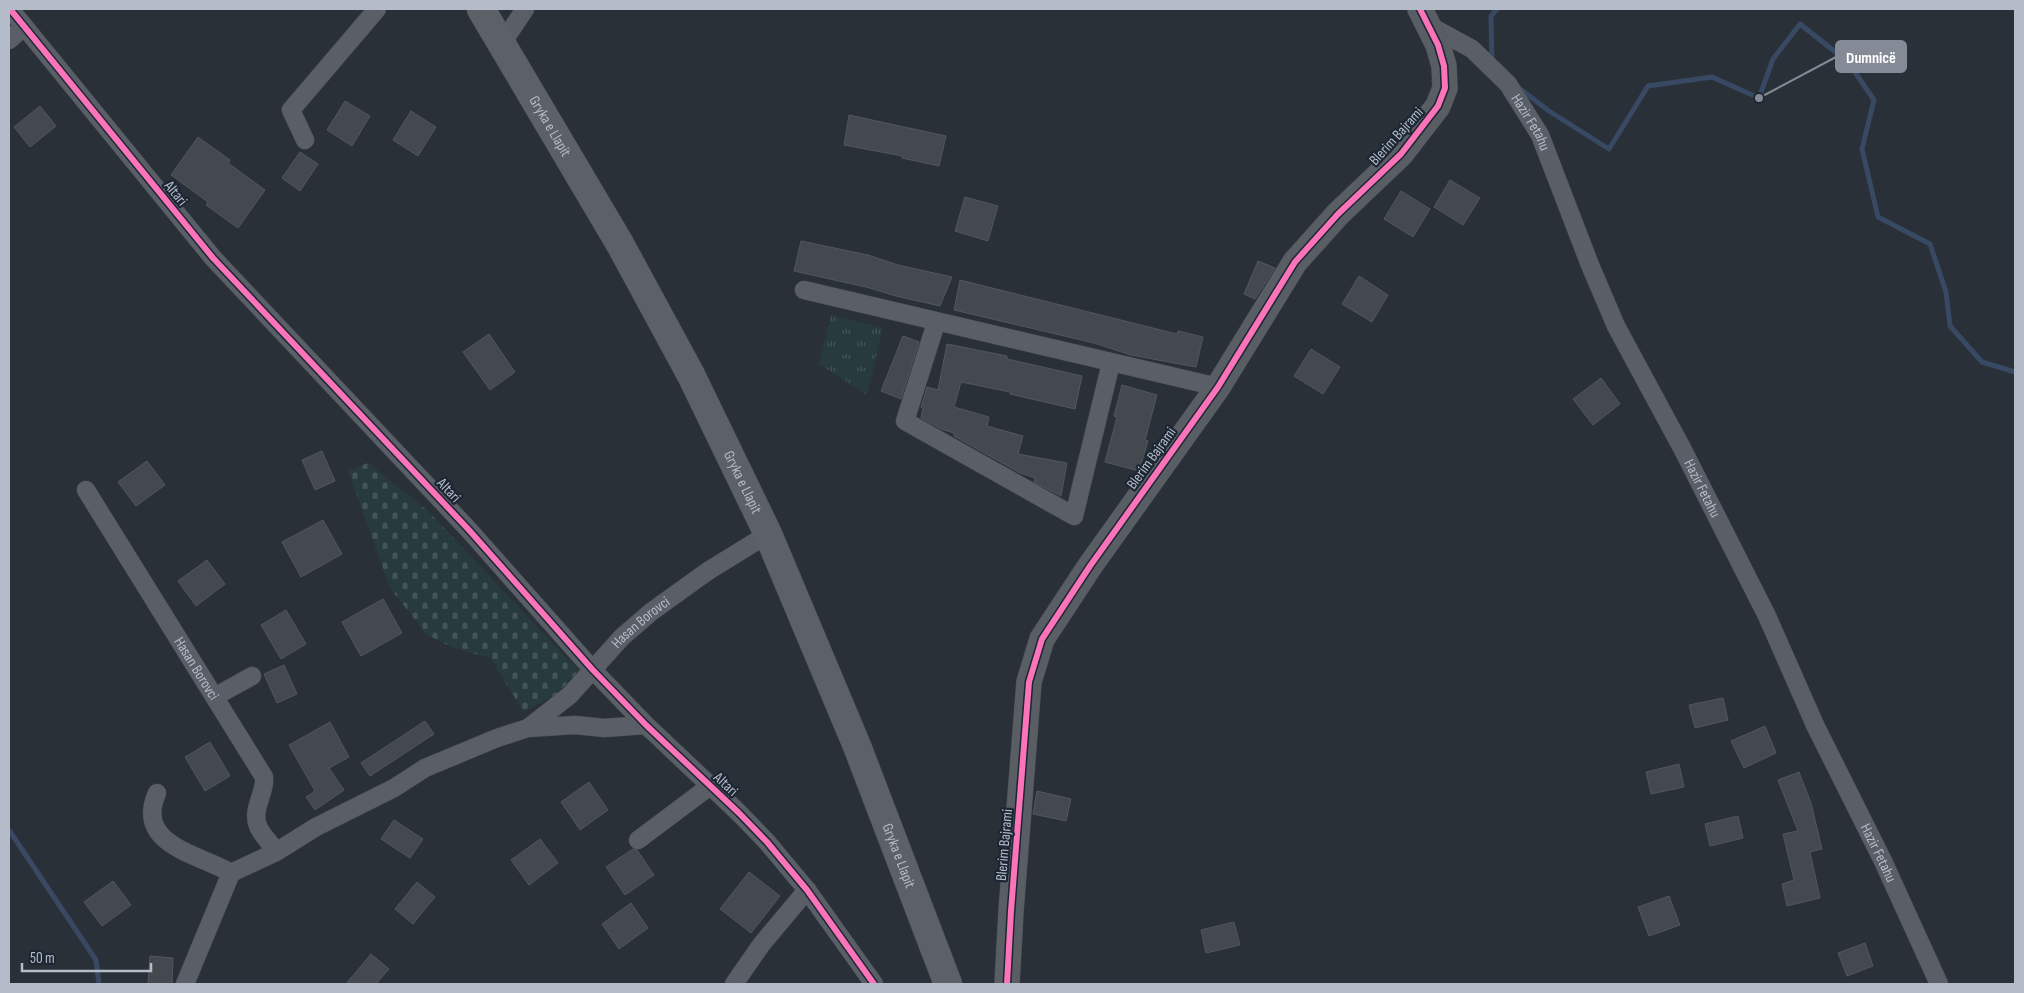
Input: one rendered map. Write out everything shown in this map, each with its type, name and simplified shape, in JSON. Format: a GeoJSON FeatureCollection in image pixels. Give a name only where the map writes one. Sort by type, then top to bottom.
{"type":"FeatureCollection","features":[{"type":"Feature","properties":{"kind":"main road","name":"Gryka e Llapit"},"geometry":{"type":"LineString","coordinates":[[481,9],[503,42],[620,244],[691,375],[768,534],[857,746],[948,984]]}},
{"type":"Feature","properties":{"kind":"street","name":"Altari"},"geometry":{"type":"LineString","coordinates":[[10,9],[213,258],[462,522],[592,669],[646,725],[761,836],[807,890],[874,984]]}},
{"type":"Feature","properties":{"kind":"street"},"geometry":{"type":"LineString","coordinates":[[305,140],[291,110],[377,9]]}},
{"type":"Feature","properties":{"kind":"street"},"geometry":{"type":"LineString","coordinates":[[503,42],[525,9]]}},
{"type":"Feature","properties":{"kind":"street","name":"Blerim Bajrami"},"geometry":{"type":"LineString","coordinates":[[1007,984],[1029,682],[1042,639],[1055,616],[1218,387],[1295,262],[1338,214],[1401,154],[1438,106],[1444,88],[1444,66],[1438,45],[1424,17]]}},
{"type":"Feature","properties":{"kind":"street","name":"Hazir Fetahu"},"geometry":{"type":"LineString","coordinates":[[1424,17],[1472,49],[1508,84],[1540,134],[1590,265],[1616,326],[1683,450],[1767,616],[1815,725],[1857,809],[1939,984]]}},
{"type":"Feature","properties":{"kind":"street"},"geometry":{"type":"LineString","coordinates":[[9,40],[24,27]]}},
{"type":"Feature","properties":{"kind":"street"},"geometry":{"type":"LineString","coordinates":[[804,290],[936,323],[1218,387]]}},
{"type":"Feature","properties":{"kind":"street"},"geometry":{"type":"LineString","coordinates":[[936,323],[905,421],[1074,516],[1111,363]]}},
{"type":"Feature","properties":{"kind":"street","name":"Hasan Borovci"},"geometry":{"type":"LineString","coordinates":[[86,490],[216,696],[264,777],[265,785],[256,818],[260,830],[276,852]]}},
{"type":"Feature","properties":{"kind":"street","name":"Hasan Borovci"},"geometry":{"type":"LineString","coordinates":[[528,728],[570,695],[622,637],[651,612],[708,571],[768,534]]}},
{"type":"Feature","properties":{"kind":"street"},"geometry":{"type":"LineString","coordinates":[[216,696],[252,676]]}},
{"type":"Feature","properties":{"kind":"street","name":"Hasan Borovci"},"geometry":{"type":"LineString","coordinates":[[232,873],[276,852],[316,828],[394,788],[425,768],[458,753],[528,728],[575,725],[604,728],[646,725]]}},
{"type":"Feature","properties":{"kind":"street"},"geometry":{"type":"LineString","coordinates":[[638,840],[710,786]]}},
{"type":"Feature","properties":{"kind":"street"},"geometry":{"type":"LineString","coordinates":[[157,792],[151,806],[151,816],[156,829],[180,850],[232,873],[184,984]]}},
{"type":"Feature","properties":{"kind":"street"},"geometry":{"type":"LineString","coordinates":[[734,984],[761,945],[807,890]]}},
{"type":"Feature","properties":{"kind":"green space"},"geometry":{"type":"Polygon","coordinates":[[[831,315],[883,328],[867,395],[819,364],[831,315]]]}},
{"type":"Feature","properties":{"kind":"green space"},"geometry":{"type":"Polygon","coordinates":[[[368,463],[427,510],[579,671],[557,694],[524,712],[490,658],[454,648],[427,635],[390,588],[348,470],[368,463]]]}},
{"type":"Feature","properties":{"kind":"building"},"geometry":{"type":"Polygon","coordinates":[[[345,101],[370,116],[352,146],[327,130],[345,101]]]}},
{"type":"Feature","properties":{"kind":"building"},"geometry":{"type":"Polygon","coordinates":[[[40,106],[56,126],[30,147],[14,127],[40,106]]]}},
{"type":"Feature","properties":{"kind":"building"},"geometry":{"type":"Polygon","coordinates":[[[411,111],[436,127],[418,156],[393,140],[411,111]]]}},
{"type":"Feature","properties":{"kind":"building"},"geometry":{"type":"Polygon","coordinates":[[[849,115],[946,136],[939,166],[902,158],[902,156],[844,145],[849,115]]]}},
{"type":"Feature","properties":{"kind":"building"},"geometry":{"type":"Polygon","coordinates":[[[198,137],[230,160],[228,163],[265,190],[238,228],[206,205],[208,202],[171,175],[198,137]]]}},
{"type":"Feature","properties":{"kind":"building"},"geometry":{"type":"Polygon","coordinates":[[[300,152],[318,164],[300,191],[282,178],[300,152]]]}},
{"type":"Feature","properties":{"kind":"building"},"geometry":{"type":"Polygon","coordinates":[[[1450,180],[1480,198],[1463,225],[1434,207],[1450,180]]]}},
{"type":"Feature","properties":{"kind":"building"},"geometry":{"type":"Polygon","coordinates":[[[1401,191],[1430,209],[1413,237],[1384,219],[1401,191]]]}},
{"type":"Feature","properties":{"kind":"building"},"geometry":{"type":"Polygon","coordinates":[[[965,197],[998,206],[988,241],[955,231],[965,197]]]}},
{"type":"Feature","properties":{"kind":"building"},"geometry":{"type":"Polygon","coordinates":[[[801,241],[868,255],[898,265],[952,277],[940,306],[896,296],[866,287],[794,271],[801,241]]]}},
{"type":"Feature","properties":{"kind":"building"},"geometry":{"type":"Polygon","coordinates":[[[1258,261],[1275,268],[1255,299],[1244,294],[1258,261]]]}},
{"type":"Feature","properties":{"kind":"building"},"geometry":{"type":"Polygon","coordinates":[[[1359,276],[1388,295],[1372,322],[1342,304],[1359,276]]]}},
{"type":"Feature","properties":{"kind":"building"},"geometry":{"type":"Polygon","coordinates":[[[960,280],[1177,334],[1178,331],[1203,337],[1196,367],[1131,355],[1094,343],[954,310],[960,280]]]}},
{"type":"Feature","properties":{"kind":"building"},"geometry":{"type":"Polygon","coordinates":[[[489,334],[515,372],[490,390],[463,352],[489,334]]]}},
{"type":"Feature","properties":{"kind":"building"},"geometry":{"type":"Polygon","coordinates":[[[903,336],[919,342],[901,399],[881,391],[903,336]]]}},
{"type":"Feature","properties":{"kind":"building"},"geometry":{"type":"Polygon","coordinates":[[[947,344],[1007,356],[1007,359],[1082,376],[1075,409],[1010,394],[1010,392],[961,382],[954,407],[989,417],[987,426],[1023,436],[1018,454],[1067,463],[1061,496],[1034,482],[1035,478],[1020,473],[954,436],[954,433],[941,429],[921,418],[923,408],[921,407],[927,387],[938,390],[947,344]]]}},
{"type":"Feature","properties":{"kind":"building"},"geometry":{"type":"Polygon","coordinates":[[[1311,349],[1340,367],[1323,394],[1294,376],[1311,349]]]}},
{"type":"Feature","properties":{"kind":"building"},"geometry":{"type":"Polygon","coordinates":[[[1601,378],[1620,404],[1593,425],[1573,399],[1601,378]]]}},
{"type":"Feature","properties":{"kind":"building"},"geometry":{"type":"Polygon","coordinates":[[[1122,385],[1157,395],[1145,440],[1148,441],[1139,471],[1105,462],[1117,417],[1114,416],[1122,385]]]}},
{"type":"Feature","properties":{"kind":"building"},"geometry":{"type":"Polygon","coordinates":[[[322,451],[335,481],[315,490],[302,460],[322,451]]]}},
{"type":"Feature","properties":{"kind":"building"},"geometry":{"type":"Polygon","coordinates":[[[147,461],[165,485],[136,506],[118,482],[147,461]]]}},
{"type":"Feature","properties":{"kind":"building"},"geometry":{"type":"Polygon","coordinates":[[[323,520],[342,554],[301,577],[282,542],[323,520]]]}},
{"type":"Feature","properties":{"kind":"building"},"geometry":{"type":"Polygon","coordinates":[[[207,560],[225,584],[196,606],[178,581],[207,560]]]}},
{"type":"Feature","properties":{"kind":"building"},"geometry":{"type":"Polygon","coordinates":[[[383,599],[402,633],[361,656],[342,622],[383,599]]]}},
{"type":"Feature","properties":{"kind":"building"},"geometry":{"type":"Polygon","coordinates":[[[286,610],[306,644],[281,659],[261,625],[286,610]]]}},
{"type":"Feature","properties":{"kind":"building"},"geometry":{"type":"Polygon","coordinates":[[[284,665],[297,694],[277,703],[264,674],[284,665]]]}},
{"type":"Feature","properties":{"kind":"building"},"geometry":{"type":"Polygon","coordinates":[[[1723,698],[1728,720],[1695,728],[1689,705],[1723,698]]]}},
{"type":"Feature","properties":{"kind":"building"},"geometry":{"type":"Polygon","coordinates":[[[425,721],[434,734],[370,776],[361,763],[425,721]]]}},
{"type":"Feature","properties":{"kind":"building"},"geometry":{"type":"Polygon","coordinates":[[[330,722],[349,757],[329,768],[344,790],[315,810],[306,797],[315,791],[289,745],[330,722]]]}},
{"type":"Feature","properties":{"kind":"building"},"geometry":{"type":"Polygon","coordinates":[[[1765,726],[1776,753],[1744,768],[1731,741],[1765,726]]]}},
{"type":"Feature","properties":{"kind":"building"},"geometry":{"type":"Polygon","coordinates":[[[210,742],[230,776],[205,791],[185,757],[210,742]]]}},
{"type":"Feature","properties":{"kind":"building"},"geometry":{"type":"Polygon","coordinates":[[[1679,764],[1684,787],[1651,794],[1646,772],[1679,764]]]}},
{"type":"Feature","properties":{"kind":"building"},"geometry":{"type":"Polygon","coordinates":[[[1799,772],[1811,803],[1822,849],[1810,852],[1820,898],[1787,906],[1782,884],[1794,880],[1783,834],[1798,831],[1778,780],[1799,772]]]}},
{"type":"Feature","properties":{"kind":"building"},"geometry":{"type":"Polygon","coordinates":[[[589,782],[608,810],[580,830],[561,802],[589,782]]]}},
{"type":"Feature","properties":{"kind":"building"},"geometry":{"type":"Polygon","coordinates":[[[1037,791],[1071,799],[1066,821],[1033,814],[1037,791]]]}},
{"type":"Feature","properties":{"kind":"building"},"geometry":{"type":"Polygon","coordinates":[[[1738,816],[1743,838],[1710,846],[1705,824],[1738,816]]]}},
{"type":"Feature","properties":{"kind":"building"},"geometry":{"type":"Polygon","coordinates":[[[394,820],[423,839],[410,858],[381,839],[394,820]]]}},
{"type":"Feature","properties":{"kind":"building"},"geometry":{"type":"Polygon","coordinates":[[[540,839],[558,863],[529,885],[511,860],[540,839]]]}},
{"type":"Feature","properties":{"kind":"building"},"geometry":{"type":"Polygon","coordinates":[[[633,849],[637,850],[654,875],[625,895],[606,867],[633,849]]]}},
{"type":"Feature","properties":{"kind":"building"},"geometry":{"type":"Polygon","coordinates":[[[749,872],[780,896],[751,933],[720,909],[749,872]]]}},
{"type":"Feature","properties":{"kind":"building"},"geometry":{"type":"Polygon","coordinates":[[[113,881],[131,905],[102,926],[84,902],[113,881]]]}},
{"type":"Feature","properties":{"kind":"building"},"geometry":{"type":"Polygon","coordinates":[[[417,882],[435,897],[413,924],[395,909],[417,882]]]}},
{"type":"Feature","properties":{"kind":"building"},"geometry":{"type":"Polygon","coordinates":[[[1669,896],[1680,925],[1649,936],[1638,907],[1669,896]]]}},
{"type":"Feature","properties":{"kind":"building"},"geometry":{"type":"Polygon","coordinates":[[[631,903],[648,928],[619,949],[602,924],[631,903]]]}},
{"type":"Feature","properties":{"kind":"building"},"geometry":{"type":"Polygon","coordinates":[[[1234,922],[1240,945],[1206,953],[1201,930],[1234,922]]]}},
{"type":"Feature","properties":{"kind":"building"},"geometry":{"type":"Polygon","coordinates":[[[1865,943],[1873,966],[1847,976],[1838,953],[1865,943]]]}},
{"type":"Feature","properties":{"kind":"building"},"geometry":{"type":"Polygon","coordinates":[[[371,954],[389,969],[376,984],[346,984],[371,954]]]}},
{"type":"Feature","properties":{"kind":"building"},"geometry":{"type":"Polygon","coordinates":[[[150,956],[173,958],[172,984],[148,984],[150,956]]]}},
{"type":"Feature","properties":{"kind":"waterway"},"geometry":{"type":"LineString","coordinates":[[1492,63],[1491,16],[1497,9]]}},
{"type":"Feature","properties":{"kind":"waterway"},"geometry":{"type":"LineString","coordinates":[[1519,88],[1549,111],[1609,149],[1648,86],[1712,77],[1759,98],[1773,59],[1800,24],[1848,62],[1874,100],[1862,149],[1878,217],[1930,244],[1946,292],[1950,326],[1982,362],[2015,372]]}},
{"type":"Feature","properties":{"kind":"waterway"},"geometry":{"type":"LineString","coordinates":[[9,830],[96,960],[99,984]]}},
{"type":"Feature","properties":{"kind":"cycle path"},"geometry":{"type":"LineString","coordinates":[[10,9],[213,258],[469,530],[592,669],[646,725],[767,842],[807,890],[874,984]]}},
{"type":"Feature","properties":{"kind":"cycle path"},"geometry":{"type":"LineString","coordinates":[[1007,984],[1029,682],[1042,639],[1090,566],[1218,387],[1295,262],[1338,214],[1401,154],[1438,106],[1445,88],[1444,66],[1438,45],[1420,9]]}},
{"type":"Feature","properties":{"kind":"place","name":"Dumnicë"},"geometry":{"type":"Point","coordinates":[1759,98]}}]}
